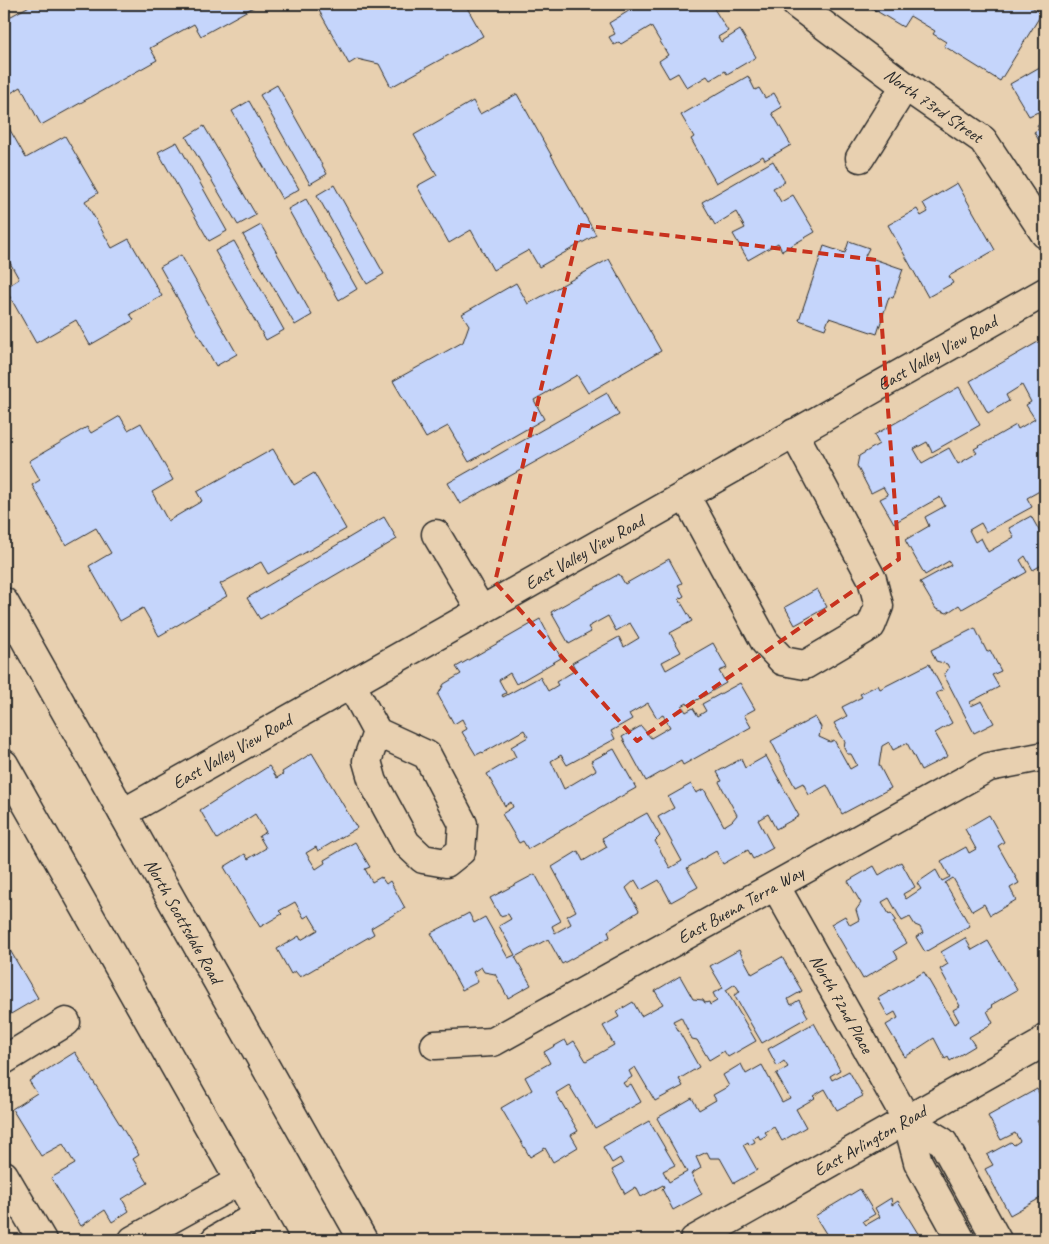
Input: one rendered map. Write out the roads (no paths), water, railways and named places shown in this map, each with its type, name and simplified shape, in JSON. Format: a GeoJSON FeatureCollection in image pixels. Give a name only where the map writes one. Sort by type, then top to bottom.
{"type":"FeatureCollection","features":[{"type":"Feature","properties":{"kind":"street","name":"North 73rd Street"},"geometry":{"type":"LineString","coordinates":[[796,4],[905,86],[983,140],[1045,234]]}},
{"type":"Feature","properties":{"kind":"street"},"geometry":{"type":"LineString","coordinates":[[860,158],[905,86]]}},
{"type":"Feature","properties":{"kind":"street","name":"East Valley View Road"},"geometry":{"type":"LineString","coordinates":[[123,813],[1045,292]]}},
{"type":"Feature","properties":{"kind":"street"},"geometry":{"type":"LineString","coordinates":[[685,495],[765,642],[783,661],[805,665],[871,626],[879,606],[872,579],[794,433]]}},
{"type":"Feature","properties":{"kind":"street"},"geometry":{"type":"LineString","coordinates":[[436,534],[482,610]]}},
{"type":"Feature","properties":{"kind":"street","name":"North Scottsdale Road"},"geometry":{"type":"LineString","coordinates":[[4,602],[364,1240]]}},
{"type":"Feature","properties":{"kind":"street"},"geometry":{"type":"LineString","coordinates":[[351,684],[377,732],[427,755],[463,824],[461,852],[446,863],[423,859],[406,843],[373,782],[367,761],[377,732]]}},
{"type":"Feature","properties":{"kind":"street","name":"East Buena Terra Way"},"geometry":{"type":"LineString","coordinates":[[435,1045],[493,1042],[776,887],[989,767],[1045,756]]}},
{"type":"Feature","properties":{"kind":"street"},"geometry":{"type":"LineString","coordinates":[[4,764],[272,1240]]}},
{"type":"Feature","properties":{"kind":"street","name":"North 72nd Place"},"geometry":{"type":"LineString","coordinates":[[776,887],[907,1120],[918,1162],[961,1240]]}},
{"type":"Feature","properties":{"kind":"street"},"geometry":{"type":"LineString","coordinates":[[4,1060],[66,1022]]}},
{"type":"Feature","properties":{"kind":"street","name":"East Arlington Road"},"geometry":{"type":"LineString","coordinates":[[694,1240],[1040,1044],[1045,1039]]}},
{"type":"Feature","properties":{"kind":"street","name":"North 72nd Place"},"geometry":{"type":"LineString","coordinates":[[907,1120],[943,1142],[997,1240]]}},
{"type":"Feature","properties":{"kind":"street"},"geometry":{"type":"LineString","coordinates":[[4,1175],[35,1237]]}},
{"type":"Feature","properties":{"kind":"street"},"geometry":{"type":"LineString","coordinates":[[133,1240],[239,1181]]}},
{"type":"Feature","properties":{"kind":"street"},"geometry":{"type":"LineString","coordinates":[[215,1240],[258,1215]]}}]}
